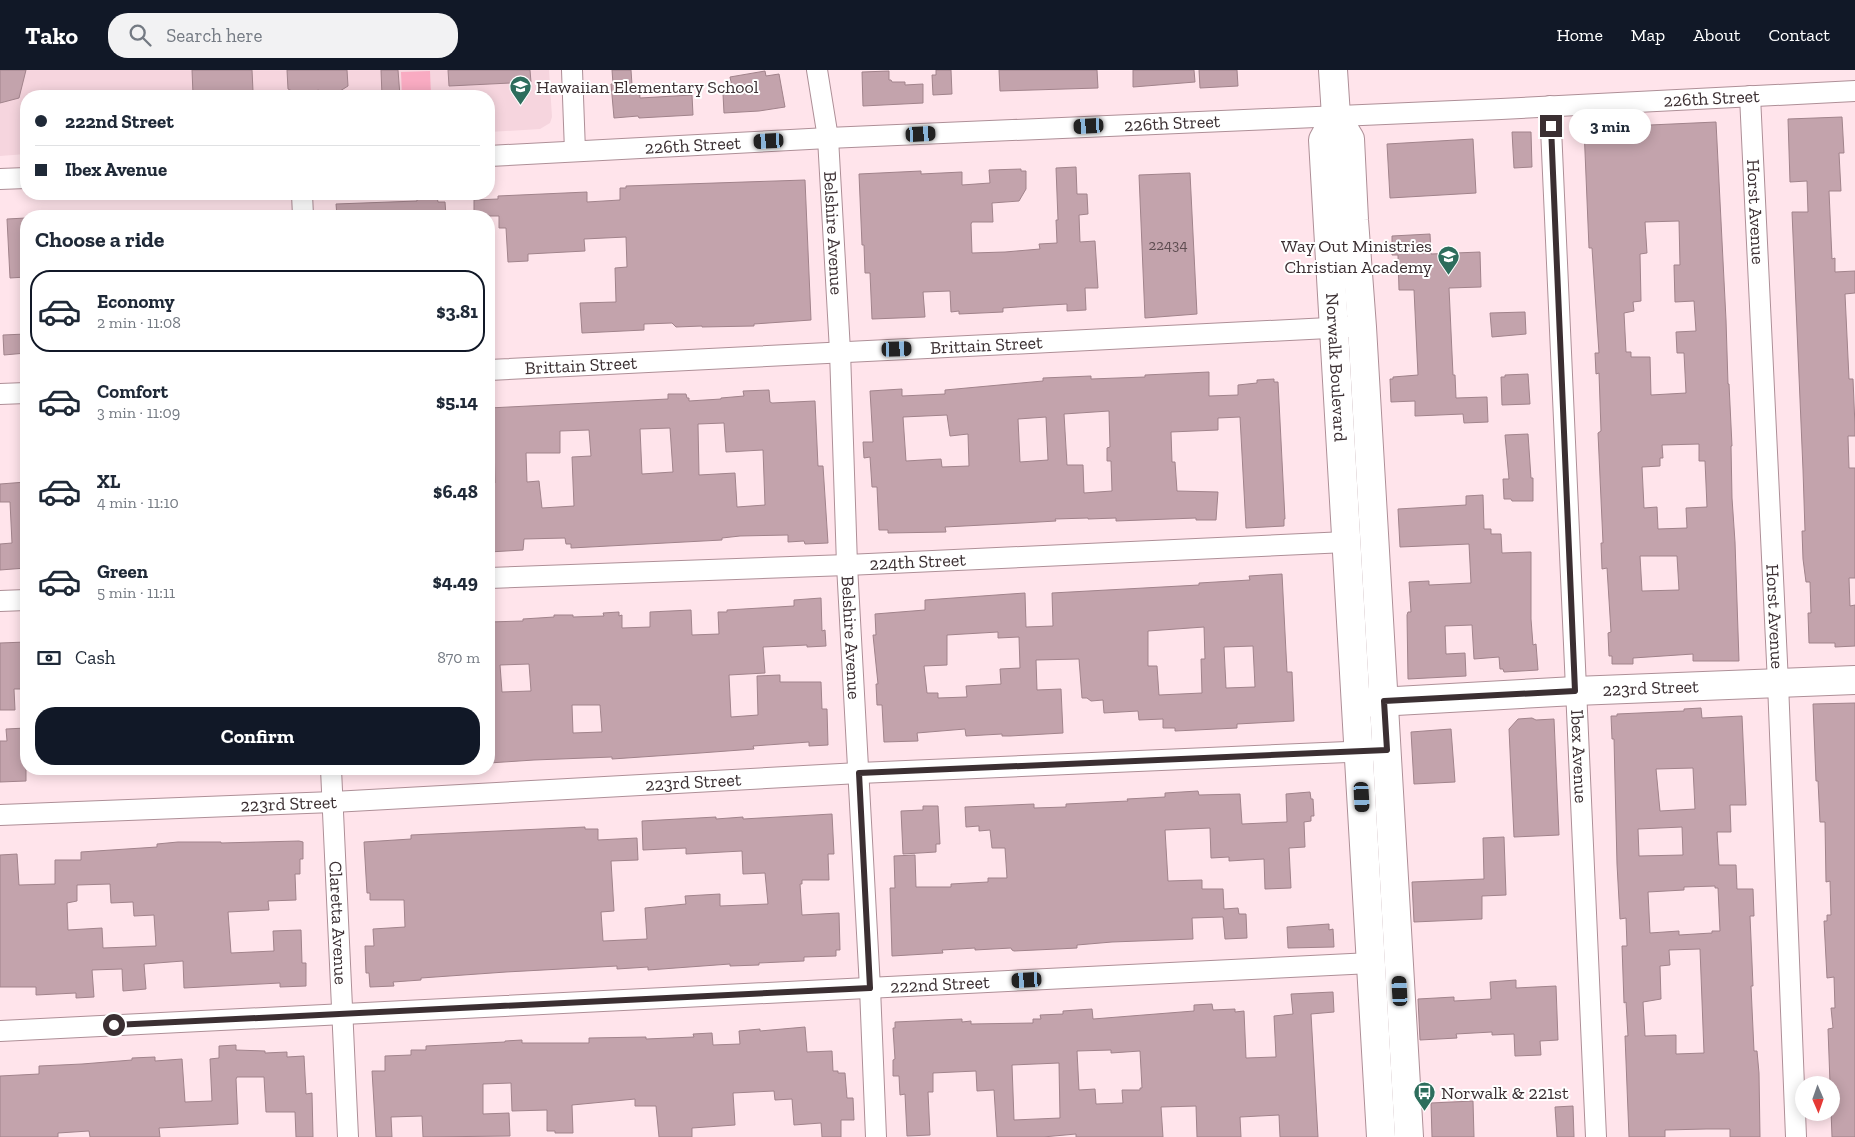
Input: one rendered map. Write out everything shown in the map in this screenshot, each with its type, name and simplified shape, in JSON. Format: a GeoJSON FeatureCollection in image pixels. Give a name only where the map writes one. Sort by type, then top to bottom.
{"type":"FeatureCollection","features":[{"type":"Feature","properties":{"kind":"main road"},"geometry":{"type":"LineString","coordinates":[[1333,70],[1336,116]]}},
{"type":"Feature","properties":{"kind":"main road","name":"Norwalk Boulevard"},"geometry":{"type":"LineString","coordinates":[[1381,1137],[1322,140],[1336,116],[1350,139],[1409,1137]]}},
{"type":"Feature","properties":{"kind":"main road","name":"223rd Street"},"geometry":{"type":"LineString","coordinates":[[1356,703],[1575,691],[1855,680]]}},
{"type":"Feature","properties":{"kind":"street"},"geometry":{"type":"LineString","coordinates":[[572,70],[575,151]]}},
{"type":"Feature","properties":{"kind":"street","name":"Belshire Avenue"},"geometry":{"type":"LineString","coordinates":[[817,70],[828,138],[840,352],[847,565],[870,988],[876,1137]]}},
{"type":"Feature","properties":{"kind":"street","name":"226th Street"},"geometry":{"type":"LineString","coordinates":[[495,156],[828,138],[1855,91]]}},
{"type":"Feature","properties":{"kind":"street","name":"Horst Avenue"},"geometry":{"type":"LineString","coordinates":[[1750,96],[1778,682],[1796,1137]]}},
{"type":"Feature","properties":{"kind":"street","name":"Ibex Avenue"},"geometry":{"type":"LineString","coordinates":[[1550,106],[1596,1137]]}},
{"type":"Feature","properties":{"kind":"street"},"geometry":{"type":"LineString","coordinates":[[0,179],[20,178]]}},
{"type":"Feature","properties":{"kind":"street","name":"Brittain Street"},"geometry":{"type":"LineString","coordinates":[[495,370],[1362,327]]}},
{"type":"Feature","properties":{"kind":"street"},"geometry":{"type":"LineString","coordinates":[[0,394],[20,393]]}},
{"type":"Feature","properties":{"kind":"street","name":"224th Street"},"geometry":{"type":"LineString","coordinates":[[495,578],[847,565],[1346,542]]}},
{"type":"Feature","properties":{"kind":"street"},"geometry":{"type":"LineString","coordinates":[[0,601],[20,600]]}},
{"type":"Feature","properties":{"kind":"street","name":"223rd Street"},"geometry":{"type":"LineString","coordinates":[[0,815],[333,802],[859,773],[1387,750]]}},
{"type":"Feature","properties":{"kind":"street","name":"Claretta Avenue"},"geometry":{"type":"LineString","coordinates":[[331,775],[348,1137]]}},
{"type":"Feature","properties":{"kind":"street","name":"222nd Street"},"geometry":{"type":"LineString","coordinates":[[0,1031],[1371,963]]}},
{"type":"Feature","properties":{"kind":"shaded area","name":"Hawaiian Elementary School"},"geometry":{"type":"Polygon","coordinates":[[[0,70],[549,70],[552,117],[550,123],[540,129],[495,132],[495,90],[20,90],[20,154],[0,156],[0,70]]]}},
{"type":"Feature","properties":{"kind":"shaded area"},"geometry":{"type":"Polygon","coordinates":[[[430,71],[431,90],[402,90],[401,72],[430,71]]]}},
{"type":"Feature","properties":{"kind":"building"},"geometry":{"type":"Polygon","coordinates":[[[0,70],[26,70],[19,98],[0,103],[0,70]]]}},
{"type":"Feature","properties":{"kind":"building"},"geometry":{"type":"Polygon","coordinates":[[[192,70],[252,70],[253,90],[193,90],[192,70]]]}},
{"type":"Feature","properties":{"kind":"building"},"geometry":{"type":"Polygon","coordinates":[[[287,70],[347,70],[348,86],[342,90],[288,89],[287,70]]]}},
{"type":"Feature","properties":{"kind":"building"},"geometry":{"type":"Polygon","coordinates":[[[381,70],[398,70],[400,90],[382,90],[381,70]]]}},
{"type":"Feature","properties":{"kind":"building"},"geometry":{"type":"Polygon","coordinates":[[[448,70],[530,70],[531,82],[449,86],[448,70]]]}},
{"type":"Feature","properties":{"kind":"building"},"geometry":{"type":"Polygon","coordinates":[[[612,70],[631,70],[632,85],[639,84],[640,98],[692,95],[693,115],[614,118],[611,84],[613,84],[612,70]]]}},
{"type":"Feature","properties":{"kind":"building"},"geometry":{"type":"Polygon","coordinates":[[[936,70],[951,70],[952,94],[933,95],[932,75],[936,75],[936,70]]]}},
{"type":"Feature","properties":{"kind":"building"},"geometry":{"type":"Polygon","coordinates":[[[999,70],[1097,70],[1098,88],[1000,91],[999,70]]]}},
{"type":"Feature","properties":{"kind":"building"},"geometry":{"type":"Polygon","coordinates":[[[1133,70],[1194,70],[1195,82],[1133,87],[1133,70]]]}},
{"type":"Feature","properties":{"kind":"building"},"geometry":{"type":"Polygon","coordinates":[[[1199,70],[1237,70],[1238,86],[1200,88],[1199,70]]]}},
{"type":"Feature","properties":{"kind":"building"},"geometry":{"type":"Polygon","coordinates":[[[765,71],[766,76],[779,74],[785,107],[724,113],[723,94],[733,93],[730,77],[765,71]]]}},
{"type":"Feature","properties":{"kind":"building"},"geometry":{"type":"Polygon","coordinates":[[[889,71],[889,80],[892,82],[905,82],[905,85],[923,84],[923,103],[863,106],[862,72],[889,71]]]}},
{"type":"Feature","properties":{"kind":"building"},"geometry":{"type":"Polygon","coordinates":[[[1842,117],[1844,153],[1839,153],[1841,191],[1829,191],[1832,259],[1835,258],[1835,272],[1855,271],[1855,293],[1845,294],[1849,379],[1853,379],[1855,426],[1855,436],[1848,436],[1849,468],[1855,468],[1855,578],[1849,578],[1850,606],[1855,605],[1855,646],[1835,647],[1835,643],[1809,643],[1808,613],[1811,613],[1810,582],[1806,582],[1803,559],[1802,531],[1805,531],[1792,212],[1808,212],[1807,181],[1790,182],[1788,119],[1842,117]]]}},
{"type":"Feature","properties":{"kind":"building"},"geometry":{"type":"Polygon","coordinates":[[[1716,122],[1732,446],[1732,498],[1739,661],[1693,661],[1693,654],[1633,658],[1633,664],[1612,664],[1612,656],[1609,656],[1608,633],[1611,632],[1607,568],[1602,569],[1601,543],[1603,543],[1598,433],[1601,431],[1599,373],[1596,374],[1595,353],[1599,353],[1592,248],[1589,248],[1584,128],[1716,122]],[[1679,221],[1645,222],[1647,253],[1640,254],[1641,301],[1633,302],[1634,311],[1624,313],[1626,352],[1631,352],[1631,357],[1650,357],[1651,395],[1686,393],[1684,353],[1677,353],[1676,332],[1696,331],[1694,301],[1675,302],[1674,265],[1680,265],[1679,221]],[[1699,444],[1662,445],[1663,458],[1660,458],[1660,466],[1642,467],[1644,508],[1657,507],[1658,529],[1687,528],[1686,508],[1707,507],[1705,461],[1699,461],[1699,444]],[[1640,556],[1642,591],[1679,590],[1677,556],[1640,556]]]}},
{"type":"Feature","properties":{"kind":"building"},"geometry":{"type":"Polygon","coordinates":[[[1512,132],[1531,132],[1532,167],[1514,168],[1512,132]]]}},
{"type":"Feature","properties":{"kind":"building"},"geometry":{"type":"Polygon","coordinates":[[[1473,139],[1476,193],[1390,198],[1387,144],[1473,139]]]}},
{"type":"Feature","properties":{"kind":"building"},"geometry":{"type":"Polygon","coordinates":[[[1076,167],[1077,194],[1087,194],[1088,214],[1079,215],[1080,242],[1095,241],[1098,288],[1085,288],[1086,310],[1067,311],[1067,304],[1003,308],[1003,312],[959,314],[959,311],[951,312],[950,291],[923,292],[925,317],[872,319],[870,273],[865,273],[864,245],[862,245],[859,174],[921,171],[921,174],[962,172],[962,185],[990,183],[989,170],[1021,169],[1021,171],[1026,171],[1026,189],[1019,201],[992,203],[993,222],[972,222],[971,224],[972,253],[1005,252],[1040,249],[1039,244],[1057,243],[1056,168],[1076,167]]]}},
{"type":"Feature","properties":{"kind":"building"},"geometry":{"type":"Polygon","coordinates":[[[1190,173],[1197,314],[1145,318],[1139,175],[1190,173]]]}},
{"type":"Feature","properties":{"kind":"building"},"geometry":{"type":"Polygon","coordinates":[[[805,180],[811,320],[754,324],[754,326],[676,327],[672,323],[644,324],[644,330],[582,333],[580,303],[616,302],[615,268],[627,267],[626,237],[584,239],[585,251],[528,254],[528,261],[508,262],[506,228],[499,228],[499,216],[495,216],[495,210],[474,210],[474,200],[495,200],[498,199],[498,196],[587,192],[587,202],[620,200],[620,188],[626,188],[626,186],[805,180]]]}},
{"type":"Feature","properties":{"kind":"building"},"geometry":{"type":"Polygon","coordinates":[[[438,200],[438,202],[445,202],[446,210],[336,210],[336,204],[438,200]]]}},
{"type":"Feature","properties":{"kind":"building"},"geometry":{"type":"Polygon","coordinates":[[[20,218],[20,277],[10,278],[7,219],[20,218]]]}},
{"type":"Feature","properties":{"kind":"building"},"geometry":{"type":"Polygon","coordinates":[[[1430,234],[1431,254],[1480,252],[1481,287],[1449,288],[1453,375],[1455,375],[1456,398],[1487,397],[1488,422],[1464,423],[1463,414],[1415,416],[1415,401],[1391,402],[1390,379],[1393,379],[1393,377],[1418,375],[1414,290],[1399,290],[1398,255],[1392,255],[1392,236],[1430,234]]]}},
{"type":"Feature","properties":{"kind":"building"},"geometry":{"type":"Polygon","coordinates":[[[1525,312],[1526,334],[1492,337],[1490,313],[1525,312]]]}},
{"type":"Feature","properties":{"kind":"building"},"geometry":{"type":"Polygon","coordinates":[[[20,334],[20,354],[4,355],[3,335],[20,334]]]}},
{"type":"Feature","properties":{"kind":"building"},"geometry":{"type":"Polygon","coordinates":[[[1209,372],[1209,396],[1238,395],[1238,385],[1257,383],[1257,380],[1274,379],[1274,382],[1278,382],[1284,526],[1246,528],[1240,417],[1218,418],[1218,430],[1171,432],[1172,462],[1175,462],[1177,491],[1218,492],[1216,520],[1196,520],[1196,518],[1116,521],[1116,518],[1088,518],[945,527],[946,532],[888,533],[888,530],[879,530],[877,487],[872,487],[870,457],[864,458],[863,442],[873,442],[870,391],[902,389],[902,396],[945,394],[945,390],[1043,381],[1043,378],[1091,376],[1091,379],[1145,377],[1145,375],[1209,372]],[[1109,411],[1064,414],[1067,465],[1083,465],[1084,493],[1112,491],[1111,461],[1107,461],[1107,448],[1110,447],[1109,411]],[[947,415],[903,417],[906,461],[941,459],[942,467],[969,466],[968,434],[950,436],[947,415]],[[1046,417],[1018,419],[1020,462],[1048,460],[1046,417]]]}},
{"type":"Feature","properties":{"kind":"building"},"geometry":{"type":"Polygon","coordinates":[[[1528,374],[1530,404],[1502,405],[1501,377],[1505,377],[1505,375],[1528,374]]]}},
{"type":"Feature","properties":{"kind":"building"},"geometry":{"type":"Polygon","coordinates":[[[769,390],[770,402],[772,403],[815,401],[818,466],[823,466],[828,543],[805,544],[804,541],[788,542],[788,535],[740,536],[722,538],[722,540],[571,548],[571,544],[566,544],[565,538],[524,539],[523,550],[495,552],[495,408],[668,399],[668,394],[686,394],[689,401],[744,396],[743,391],[769,390]],[[724,423],[698,424],[699,475],[735,473],[737,507],[765,505],[763,450],[726,452],[724,423]],[[670,428],[640,429],[642,474],[673,472],[670,428]],[[589,430],[560,431],[560,453],[526,453],[527,482],[539,481],[542,508],[574,506],[572,457],[591,456],[589,430]]]}},
{"type":"Feature","properties":{"kind":"building"},"geometry":{"type":"Polygon","coordinates":[[[1528,434],[1531,478],[1533,478],[1533,501],[1504,499],[1503,479],[1509,479],[1505,435],[1528,434]]]}},
{"type":"Feature","properties":{"kind":"building"},"geometry":{"type":"Polygon","coordinates":[[[20,482],[20,568],[0,570],[0,544],[12,543],[10,502],[0,502],[0,484],[20,482]]]}},
{"type":"Feature","properties":{"kind":"building"},"geometry":{"type":"Polygon","coordinates":[[[1483,495],[1484,529],[1491,529],[1491,534],[1501,534],[1502,553],[1531,552],[1531,619],[1533,645],[1536,644],[1538,670],[1504,672],[1503,669],[1500,669],[1499,657],[1474,659],[1472,625],[1445,626],[1446,654],[1465,653],[1466,676],[1408,679],[1407,615],[1408,612],[1411,612],[1409,582],[1429,581],[1429,585],[1471,583],[1469,544],[1400,547],[1398,509],[1466,505],[1466,496],[1483,495]]]}},
{"type":"Feature","properties":{"kind":"building"},"geometry":{"type":"Polygon","coordinates":[[[1282,574],[1287,672],[1292,672],[1294,721],[1237,724],[1237,728],[1175,731],[1175,728],[1163,728],[1163,719],[1139,720],[1138,711],[1104,713],[1103,700],[1091,701],[1087,698],[1082,698],[1079,659],[1036,660],[1037,690],[1061,689],[1063,733],[966,736],[965,729],[917,733],[918,741],[884,742],[882,705],[877,705],[876,684],[878,684],[873,635],[876,635],[875,614],[925,610],[925,600],[1025,593],[1026,627],[1053,626],[1052,593],[1199,585],[1199,583],[1250,580],[1249,576],[1282,574]],[[1204,627],[1148,631],[1148,666],[1157,666],[1159,695],[1202,693],[1201,659],[1205,659],[1204,627]],[[998,632],[947,635],[947,665],[924,666],[927,693],[938,693],[938,698],[967,697],[966,686],[1001,684],[1000,669],[1020,668],[1019,637],[998,638],[998,632]],[[1253,646],[1224,647],[1226,688],[1255,687],[1253,646]]]}},
{"type":"Feature","properties":{"kind":"building"},"geometry":{"type":"Polygon","coordinates":[[[821,598],[822,631],[825,630],[826,646],[763,647],[765,673],[729,675],[731,717],[758,715],[757,676],[780,675],[780,682],[821,682],[822,709],[827,709],[828,745],[809,746],[809,742],[753,746],[754,749],[612,759],[612,757],[495,763],[495,622],[523,621],[523,619],[554,617],[554,615],[573,615],[573,617],[604,616],[603,613],[619,612],[619,616],[622,615],[622,628],[650,627],[650,612],[691,610],[692,635],[719,634],[718,612],[794,606],[794,600],[821,598]],[[529,664],[500,665],[502,692],[531,691],[529,664]],[[572,705],[573,733],[602,732],[600,705],[572,705]]]}},
{"type":"Feature","properties":{"kind":"building"},"geometry":{"type":"Polygon","coordinates":[[[20,642],[20,689],[14,689],[15,710],[0,710],[0,643],[20,642]]]}},
{"type":"Feature","properties":{"kind":"building"},"geometry":{"type":"Polygon","coordinates":[[[1855,703],[1855,1137],[1832,1137],[1831,1121],[1840,1121],[1840,1076],[1830,1076],[1828,1029],[1833,1028],[1831,1008],[1835,1008],[1834,977],[1827,978],[1824,921],[1827,921],[1827,915],[1831,915],[1830,881],[1826,882],[1825,822],[1820,822],[1818,781],[1816,781],[1813,704],[1855,703]]]}},
{"type":"Feature","properties":{"kind":"building"},"geometry":{"type":"Polygon","coordinates":[[[1701,708],[1702,718],[1742,716],[1746,805],[1730,805],[1731,832],[1717,832],[1719,865],[1736,865],[1737,889],[1753,889],[1754,916],[1750,916],[1753,986],[1751,986],[1754,1051],[1757,1051],[1759,1073],[1760,1137],[1730,1137],[1730,1129],[1706,1129],[1665,1130],[1665,1137],[1629,1137],[1625,1036],[1628,1036],[1626,1002],[1624,1003],[1622,946],[1627,946],[1626,918],[1620,919],[1614,739],[1612,739],[1611,716],[1617,716],[1617,714],[1684,711],[1684,709],[1701,708]],[[1693,768],[1656,769],[1660,811],[1695,809],[1693,768]],[[1682,827],[1638,829],[1639,856],[1683,855],[1682,827]],[[1715,886],[1684,887],[1684,890],[1648,892],[1650,933],[1679,931],[1679,935],[1720,931],[1718,888],[1715,888],[1715,886]],[[1700,949],[1669,950],[1670,965],[1660,966],[1661,999],[1643,1002],[1645,1036],[1676,1035],[1676,1054],[1704,1053],[1700,949]]]}},
{"type":"Feature","properties":{"kind":"building"},"geometry":{"type":"Polygon","coordinates":[[[1532,718],[1536,720],[1554,719],[1559,835],[1514,837],[1509,729],[1518,719],[1532,718]]]}},
{"type":"Feature","properties":{"kind":"building"},"geometry":{"type":"Polygon","coordinates":[[[20,728],[20,775],[26,775],[26,781],[0,782],[0,741],[7,741],[6,729],[20,728]]]}},
{"type":"Feature","properties":{"kind":"building"},"geometry":{"type":"Polygon","coordinates":[[[1451,729],[1455,782],[1414,784],[1411,732],[1451,729]]]}},
{"type":"Feature","properties":{"kind":"building"},"geometry":{"type":"Polygon","coordinates":[[[1198,791],[1199,795],[1240,794],[1242,824],[1287,822],[1286,794],[1310,792],[1311,799],[1313,799],[1314,816],[1311,816],[1311,821],[1304,822],[1305,847],[1289,848],[1291,888],[1265,889],[1264,859],[1229,861],[1229,857],[1211,858],[1210,828],[1165,830],[1168,881],[1202,880],[1202,889],[1223,889],[1224,909],[1238,908],[1239,914],[1246,914],[1247,938],[1225,939],[1223,917],[1192,918],[1193,939],[1112,942],[1077,945],[1077,948],[1014,951],[1011,948],[975,950],[975,948],[942,950],[943,953],[892,956],[890,888],[895,888],[894,856],[915,855],[916,887],[951,887],[951,884],[988,882],[988,878],[1007,878],[1005,848],[992,848],[990,830],[979,831],[979,826],[966,827],[965,807],[1034,804],[1034,808],[1066,807],[1066,804],[1128,801],[1127,799],[1165,797],[1165,793],[1198,791]]]}},
{"type":"Feature","properties":{"kind":"building"},"geometry":{"type":"Polygon","coordinates":[[[923,806],[938,806],[940,844],[936,844],[936,852],[903,854],[901,811],[923,810],[923,806]]]}},
{"type":"Feature","properties":{"kind":"building"},"geometry":{"type":"Polygon","coordinates":[[[832,814],[834,854],[828,854],[829,880],[802,880],[802,884],[800,884],[802,915],[839,913],[840,950],[836,950],[836,956],[804,957],[804,961],[759,963],[759,965],[730,966],[730,964],[648,970],[648,967],[617,969],[617,966],[506,972],[421,978],[421,980],[393,982],[394,986],[370,987],[369,973],[366,973],[365,946],[374,946],[373,929],[405,927],[404,900],[370,900],[370,893],[367,893],[364,842],[411,839],[411,835],[585,827],[585,829],[598,829],[598,840],[637,838],[638,860],[611,861],[614,911],[601,912],[603,941],[647,939],[645,908],[686,904],[685,896],[720,894],[720,906],[768,904],[765,873],[743,874],[742,851],[686,854],[686,848],[643,850],[642,821],[716,817],[716,819],[743,817],[743,819],[832,814]]]}},
{"type":"Feature","properties":{"kind":"building"},"geometry":{"type":"Polygon","coordinates":[[[1504,837],[1506,895],[1482,896],[1482,919],[1414,922],[1412,882],[1484,879],[1483,838],[1504,837]]]}},
{"type":"Feature","properties":{"kind":"building"},"geometry":{"type":"Polygon","coordinates":[[[178,842],[303,842],[303,859],[300,859],[300,874],[295,874],[296,900],[268,901],[269,910],[228,912],[231,953],[274,951],[273,931],[301,930],[302,963],[306,963],[306,986],[280,987],[280,983],[184,988],[183,961],[144,964],[146,989],[123,991],[122,969],[92,970],[94,997],[76,998],[76,993],[36,995],[36,987],[0,987],[0,855],[17,854],[19,885],[55,884],[55,860],[81,860],[81,852],[157,847],[157,844],[178,842]],[[110,884],[77,885],[77,901],[67,903],[68,930],[102,928],[103,948],[156,946],[154,915],[134,916],[133,902],[111,903],[110,884]]]}},
{"type":"Feature","properties":{"kind":"building"},"geometry":{"type":"Polygon","coordinates":[[[1329,924],[1329,930],[1333,929],[1334,947],[1288,948],[1287,927],[1329,924]]]}},
{"type":"Feature","properties":{"kind":"building"},"geometry":{"type":"Polygon","coordinates":[[[1516,980],[1516,988],[1556,986],[1558,1040],[1540,1041],[1541,1055],[1515,1056],[1514,1034],[1492,1035],[1492,1032],[1456,1034],[1457,1038],[1420,1040],[1418,999],[1454,997],[1454,1001],[1491,999],[1490,982],[1516,980]]]}},
{"type":"Feature","properties":{"kind":"building"},"geometry":{"type":"Polygon","coordinates":[[[1333,992],[1334,1012],[1311,1014],[1318,1137],[1280,1137],[1279,1115],[1240,1117],[1241,1137],[1197,1137],[1196,1106],[1161,1107],[1163,1137],[1076,1137],[1076,1134],[1043,1137],[997,1137],[994,1090],[977,1091],[976,1071],[933,1073],[933,1092],[928,1092],[930,1135],[907,1136],[905,1094],[900,1095],[899,1076],[893,1076],[893,1060],[895,1059],[893,1028],[895,1028],[895,1022],[962,1019],[962,1022],[971,1021],[971,1024],[1033,1023],[1033,1019],[1041,1019],[1040,1015],[1063,1014],[1063,1011],[1092,1009],[1093,1019],[1194,1011],[1194,1005],[1212,1004],[1213,1010],[1235,1009],[1235,1012],[1244,1011],[1246,1058],[1276,1057],[1274,1016],[1293,1014],[1291,994],[1333,992]],[[1111,1050],[1077,1051],[1079,1090],[1095,1089],[1096,1104],[1123,1103],[1122,1090],[1140,1090],[1142,1088],[1140,1051],[1111,1053],[1111,1050]],[[1059,1063],[1012,1065],[1014,1120],[1060,1118],[1059,1063]]]}},
{"type":"Feature","properties":{"kind":"building"},"geometry":{"type":"Polygon","coordinates":[[[805,1027],[807,1052],[832,1051],[833,1071],[845,1073],[847,1098],[853,1098],[854,1120],[841,1120],[841,1137],[822,1137],[821,1123],[794,1125],[792,1099],[775,1100],[774,1091],[733,1093],[735,1125],[692,1128],[692,1137],[659,1137],[656,1106],[635,1106],[635,1099],[572,1105],[573,1133],[555,1133],[555,1131],[547,1131],[547,1110],[512,1111],[511,1083],[483,1084],[483,1114],[509,1113],[510,1136],[423,1137],[422,1116],[391,1117],[392,1137],[376,1137],[372,1071],[385,1071],[385,1056],[411,1055],[411,1050],[426,1050],[426,1046],[522,1040],[522,1043],[589,1043],[589,1038],[646,1037],[646,1039],[694,1037],[693,1034],[712,1033],[713,1045],[740,1044],[739,1031],[805,1027]]]}},
{"type":"Feature","properties":{"kind":"building"},"geometry":{"type":"Polygon","coordinates":[[[236,1045],[236,1050],[265,1051],[265,1053],[287,1052],[287,1057],[304,1056],[306,1094],[312,1093],[313,1137],[296,1137],[295,1112],[266,1112],[264,1077],[237,1077],[238,1124],[159,1128],[160,1137],[90,1137],[89,1131],[58,1133],[58,1137],[0,1137],[0,1076],[39,1074],[39,1066],[132,1060],[132,1058],[155,1057],[155,1061],[182,1059],[185,1102],[212,1101],[210,1059],[219,1058],[219,1046],[236,1045]]]}},
{"type":"Feature","properties":{"kind":"building"},"geometry":{"type":"Polygon","coordinates":[[[1473,1101],[1474,1137],[1432,1137],[1431,1103],[1473,1101]]]}},
{"type":"Feature","properties":{"kind":"building"},"geometry":{"type":"Polygon","coordinates":[[[1573,1106],[1574,1137],[1557,1137],[1555,1107],[1573,1106]]]}},
{"type":"Feature","properties":{"kind":"place","name":"Hawaiian Elementary School"},"geometry":{"type":"Point","coordinates":[520,106]}},
{"type":"Feature","properties":{"kind":"place","name":"Way Out Ministries Christian Academy"},"geometry":{"type":"Point","coordinates":[1448,275]}},
{"type":"Feature","properties":{"kind":"place","name":"Norwalk & 221st"},"geometry":{"type":"Point","coordinates":[1425,1112]}},
{"type":"Feature","properties":{"kind":"route"},"geometry":{"type":"LineString","coordinates":[[114,1025],[870,988],[859,773],[1387,750],[1384,701],[1575,691],[1551,126]]}}]}
